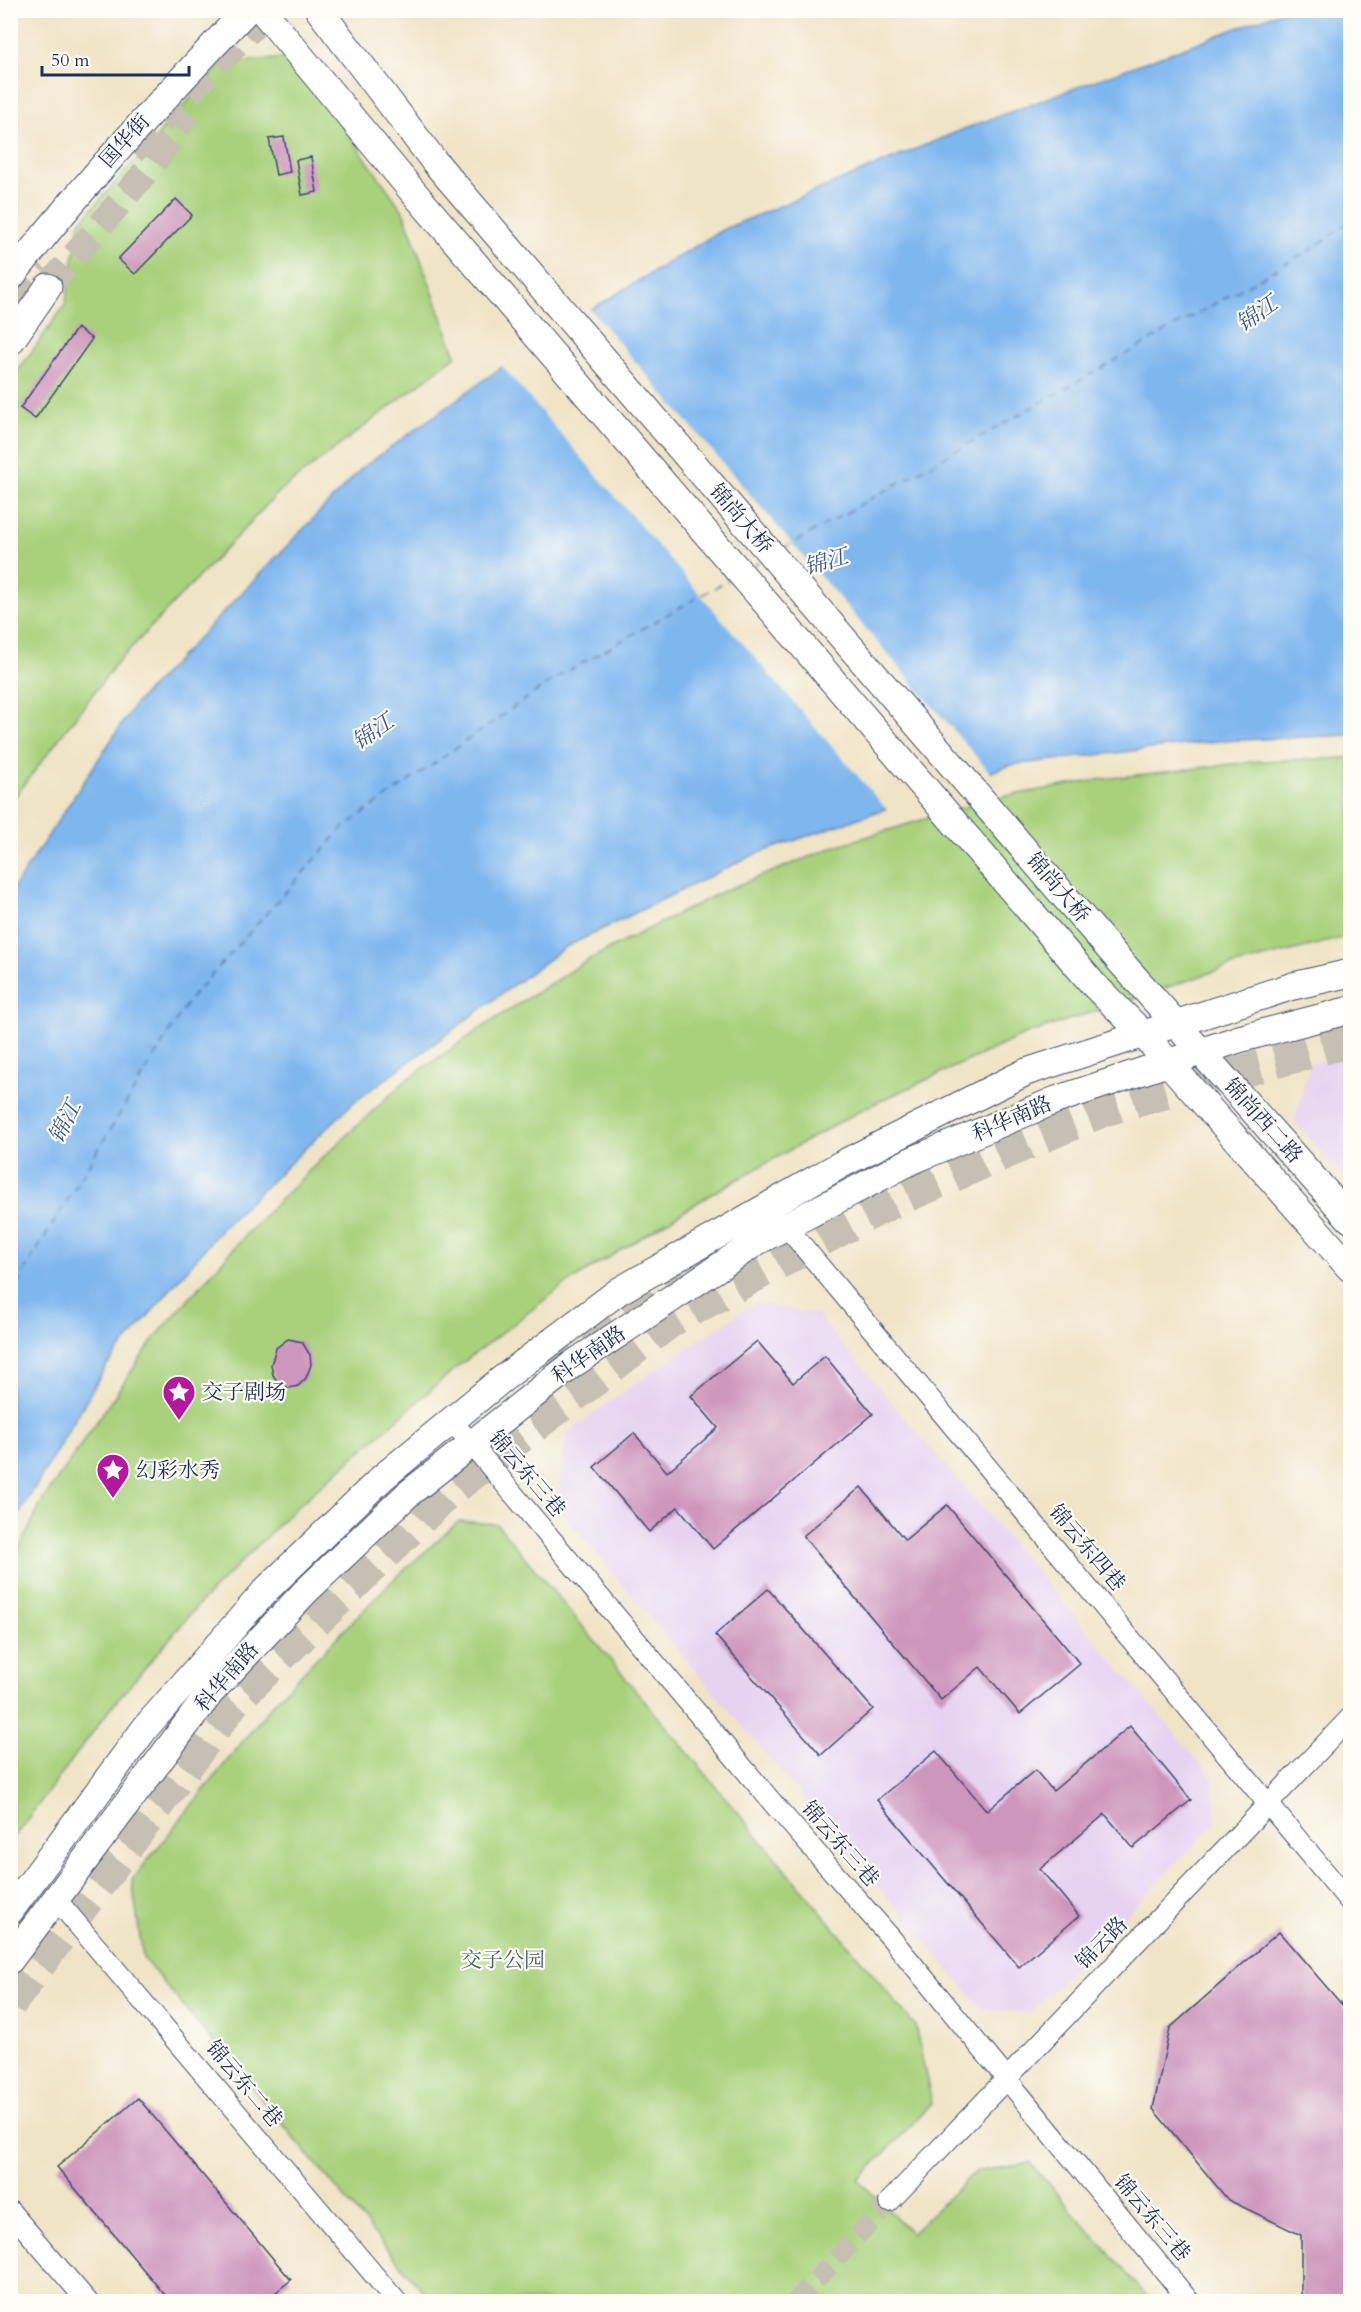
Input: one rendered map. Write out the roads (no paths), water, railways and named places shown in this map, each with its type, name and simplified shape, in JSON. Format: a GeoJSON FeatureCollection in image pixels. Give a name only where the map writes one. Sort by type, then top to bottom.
{"type":"FeatureCollection","features":[{"type":"Feature","properties":{"kind":"street","name":"国华街"},"geometry":{"type":"LineString","coordinates":[[10,278],[68,205],[135,129],[247,10]]}},
{"type":"Feature","properties":{"kind":"street","name":"锦尚大桥"},"geometry":{"type":"LineString","coordinates":[[262,10],[409,188],[1094,984],[1143,1034],[1167,1065],[1350,1268]]}},
{"type":"Feature","properties":{"kind":"street","name":"锦尚大桥"},"geometry":{"type":"LineString","coordinates":[[319,10],[434,161],[1119,960],[1177,1022]]}},
{"type":"Feature","properties":{"kind":"street"},"geometry":{"type":"LineString","coordinates":[[10,342],[48,287]]}},
{"type":"Feature","properties":{"kind":"street","name":"科华南路"},"geometry":{"type":"LineString","coordinates":[[10,1911],[146,1726],[267,1589],[383,1477],[501,1380],[619,1292],[842,1164],[1026,1072],[1293,986],[1350,973]]}},
{"type":"Feature","properties":{"kind":"street","name":"科华南路"},"geometry":{"type":"LineString","coordinates":[[10,1959],[210,1693],[304,1592],[408,1494],[573,1364],[758,1241],[911,1161],[1056,1100],[1203,1053],[1239,1039],[1350,1010]]}},
{"type":"Feature","properties":{"kind":"street","name":"锦尚西二路"},"geometry":{"type":"LineString","coordinates":[[1177,1022],[1350,1219]]}},
{"type":"Feature","properties":{"kind":"street","name":"锦云东四巷"},"geometry":{"type":"LineString","coordinates":[[786,1226],[1350,1902]]}},
{"type":"Feature","properties":{"kind":"street","name":"锦云东三巷"},"geometry":{"type":"LineString","coordinates":[[452,1421],[762,1790],[891,1938],[1005,2080],[1190,2301]]}},
{"type":"Feature","properties":{"kind":"street","name":"锦云路"},"geometry":{"type":"LineString","coordinates":[[889,2202],[1350,1718]]}},
{"type":"Feature","properties":{"kind":"street","name":"锦云东二巷"},"geometry":{"type":"LineString","coordinates":[[55,1898],[397,2301]]}},
{"type":"Feature","properties":{"kind":"street"},"geometry":{"type":"LineString","coordinates":[[10,2211],[88,2301]]}},
{"type":"Feature","properties":{"kind":"water","name":"锦江"},"geometry":{"type":"Polygon","coordinates":[[[1283,11],[1350,11],[1350,735],[1219,741],[1011,765],[753,855],[564,948],[353,1103],[221,1229],[107,1365],[11,1528],[11,892],[135,704],[362,468],[531,346],[722,230],[964,129],[1283,11]]]}},
{"type":"Feature","properties":{"kind":"tunnel"},"geometry":{"type":"LineString","coordinates":[[132,152],[269,10]]}},
{"type":"Feature","properties":{"kind":"tunnel"},"geometry":{"type":"LineString","coordinates":[[48,287],[154,162],[188,113]]}},
{"type":"Feature","properties":{"kind":"tunnel"},"geometry":{"type":"LineString","coordinates":[[10,298],[37,262]]}},
{"type":"Feature","properties":{"kind":"tunnel"},"geometry":{"type":"LineString","coordinates":[[10,2004],[234,1702],[445,1495],[671,1321],[886,1205],[1104,1110],[1350,1041]]}},
{"type":"Feature","properties":{"kind":"tunnel"},"geometry":{"type":"LineString","coordinates":[[542,1364],[679,1267]]}},
{"type":"Feature","properties":{"kind":"tunnel"},"geometry":{"type":"LineString","coordinates":[[207,1676],[316,1557]]}},
{"type":"Feature","properties":{"kind":"tunnel"},"geometry":{"type":"LineString","coordinates":[[10,1931],[42,1886]]}},
{"type":"Feature","properties":{"kind":"tunnel"},"geometry":{"type":"LineString","coordinates":[[795,2302],[889,2202]]}},
{"type":"Feature","properties":{"kind":"place","name":"交子剧场"},"geometry":{"type":"Point","coordinates":[179,1421]}},
{"type":"Feature","properties":{"kind":"place","name":"幻彩水秀"},"geometry":{"type":"Point","coordinates":[113,1499]}},
{"type":"Feature","properties":{"kind":"park label","name":"交子公园"},"geometry":{"type":"Point","coordinates":[503,1960]}}]}
